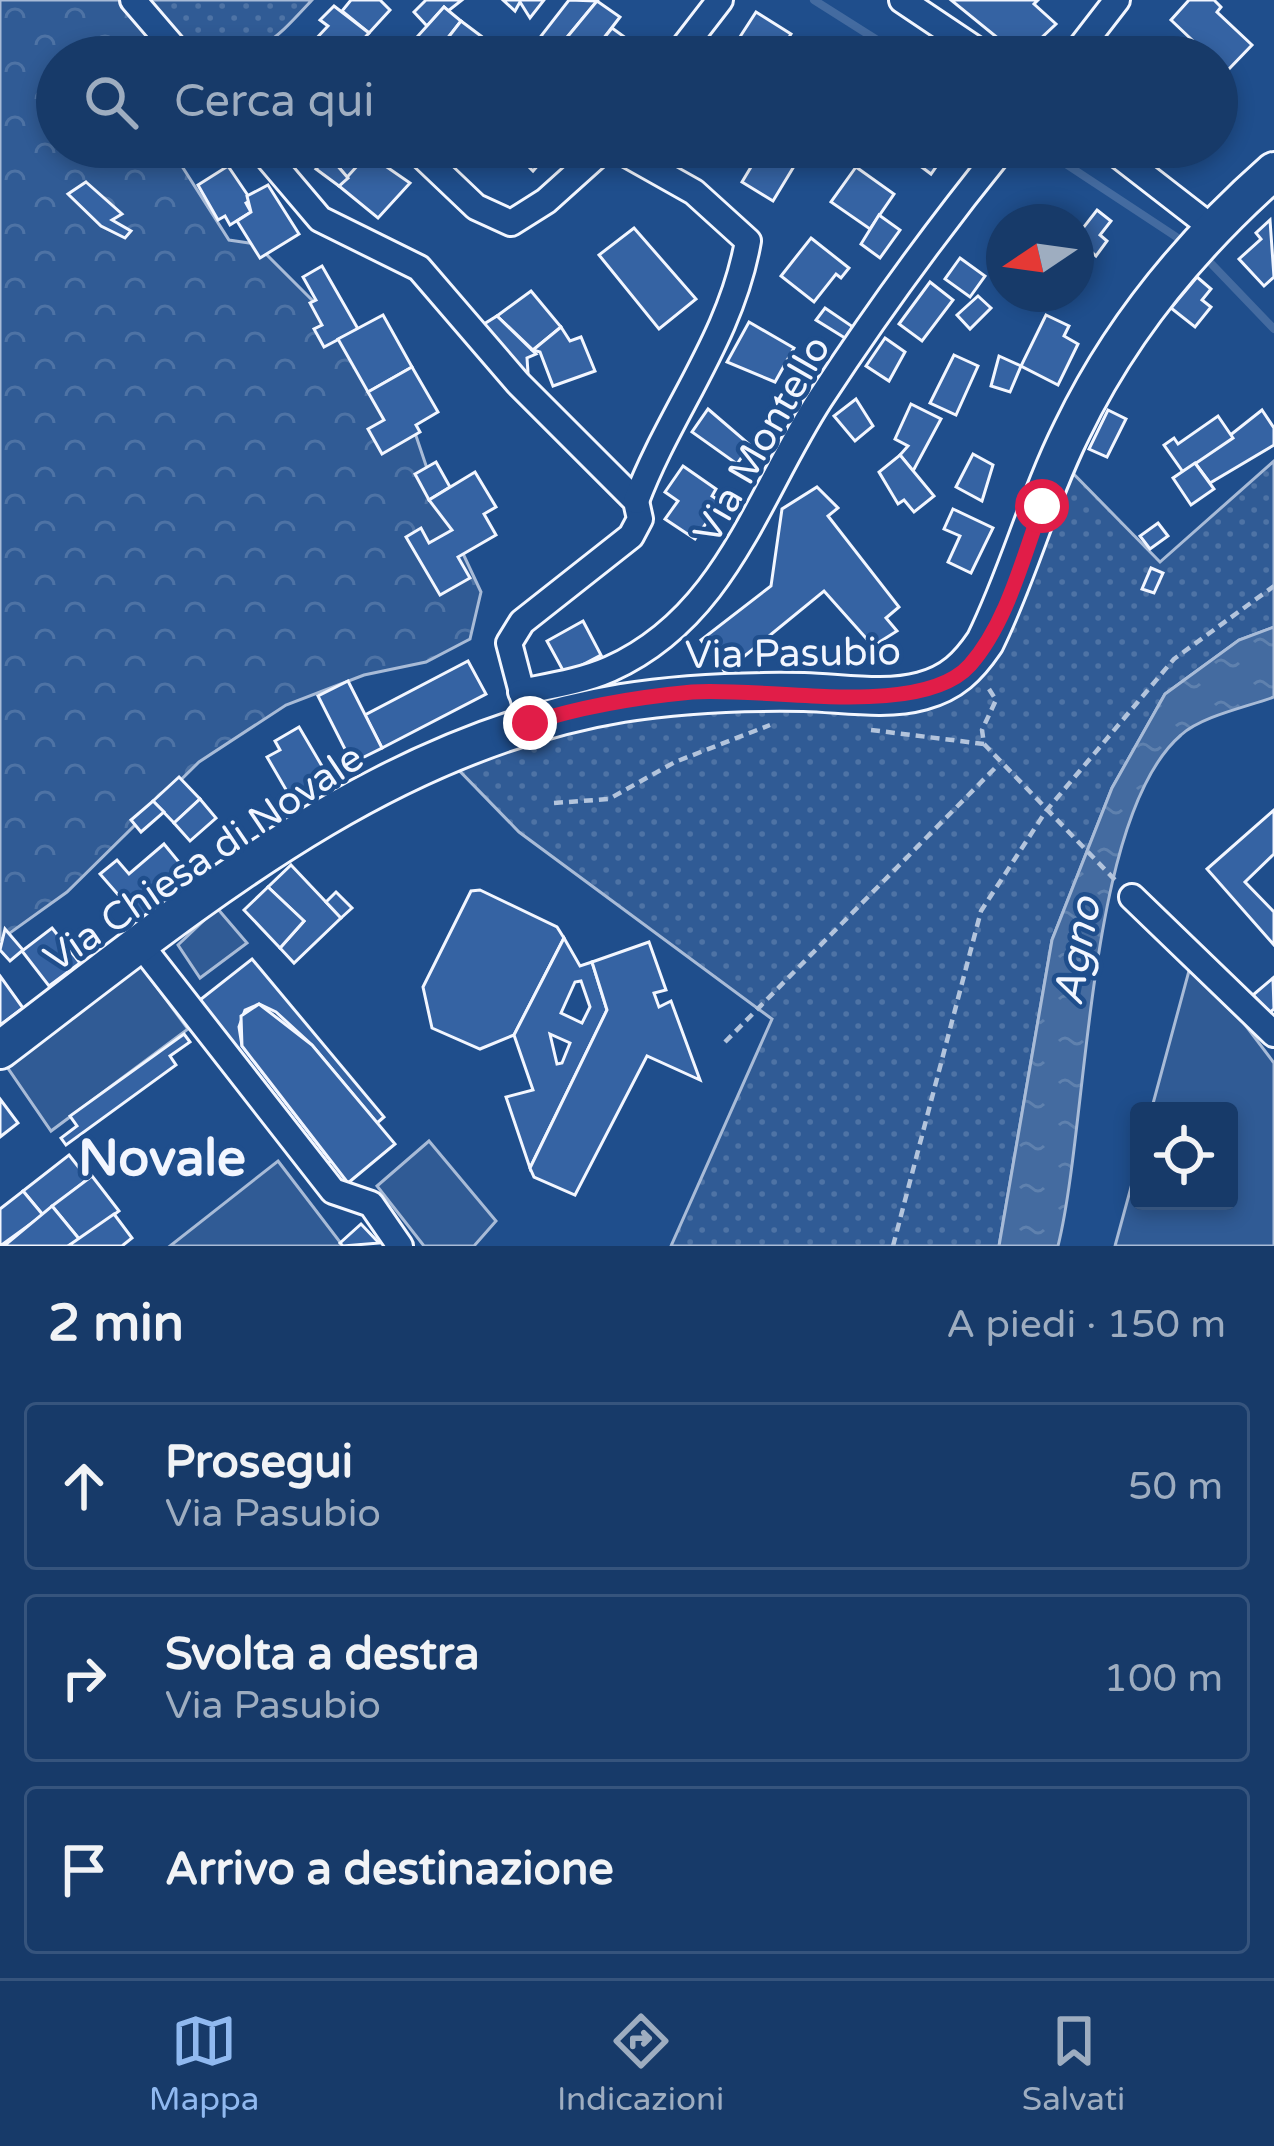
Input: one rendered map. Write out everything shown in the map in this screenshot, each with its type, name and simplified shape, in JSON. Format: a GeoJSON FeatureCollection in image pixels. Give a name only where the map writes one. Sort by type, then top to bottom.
{"type":"FeatureCollection","features":[{"type":"Feature","properties":{"kind":"main road","name":"Via Pasubio"},"geometry":{"type":"LineString","coordinates":[[525,707],[693,692],[903,695],[947,682],[969,666],[985,642],[1071,430],[1195,244],[1274,171]]}},
{"type":"Feature","properties":{"kind":"main road","name":"Via Chiesa di Novale"},"geometry":{"type":"LineString","coordinates":[[0,1050],[140,944],[349,800],[525,707]]}},
{"type":"Feature","properties":{"kind":"street"},"geometry":{"type":"LineString","coordinates":[[133,0],[164,36]]}},
{"type":"Feature","properties":{"kind":"street"},"geometry":{"type":"LineString","coordinates":[[692,36],[720,0]]}},
{"type":"Feature","properties":{"kind":"street"},"geometry":{"type":"LineString","coordinates":[[902,0],[956,36]]}},
{"type":"Feature","properties":{"kind":"street"},"geometry":{"type":"LineString","coordinates":[[1089,36],[1117,0]]}},
{"type":"Feature","properties":{"kind":"street"},"geometry":{"type":"LineString","coordinates":[[277,168],[320,219],[419,268],[518,382],[636,501],[640,519],[631,536],[522,622],[509,643],[525,707]]}},
{"type":"Feature","properties":{"kind":"street"},"geometry":{"type":"LineString","coordinates":[[435,168],[476,207],[512,224],[585,168]]}},
{"type":"Feature","properties":{"kind":"street"},"geometry":{"type":"LineString","coordinates":[[636,501],[652,457],[738,294],[748,241],[694,192],[649,168]]}},
{"type":"Feature","properties":{"kind":"street","name":"Via Montello"},"geometry":{"type":"LineString","coordinates":[[525,707],[638,654],[719,580],[817,403],[988,168]]}},
{"type":"Feature","properties":{"kind":"street"},"geometry":{"type":"LineString","coordinates":[[1127,168],[1195,244]]}},
{"type":"Feature","properties":{"kind":"street"},"geometry":{"type":"LineString","coordinates":[[1132,897],[1274,1034]]}},
{"type":"Feature","properties":{"kind":"street"},"geometry":{"type":"LineString","coordinates":[[140,944],[333,1191],[370,1204],[400,1246]]}},
{"type":"Feature","properties":{"kind":"path"},"geometry":{"type":"LineString","coordinates":[[892,1246],[981,911],[1046,811],[1174,659],[1274,586]]}},
{"type":"Feature","properties":{"kind":"path"},"geometry":{"type":"LineString","coordinates":[[947,682],[964,704],[987,689],[995,691],[996,700],[982,730],[984,744],[1132,897]]}},
{"type":"Feature","properties":{"kind":"path"},"geometry":{"type":"LineString","coordinates":[[554,803],[609,799],[675,762],[787,722]]}},
{"type":"Feature","properties":{"kind":"path"},"geometry":{"type":"LineString","coordinates":[[861,728],[984,744]]}},
{"type":"Feature","properties":{"kind":"path"},"geometry":{"type":"LineString","coordinates":[[725,1042],[999,764]]}},
{"type":"Feature","properties":{"kind":"green space"},"geometry":{"type":"Polygon","coordinates":[[[0,0],[146,0],[180,36],[36,36],[36,168],[183,168],[229,240],[256,244],[317,305],[412,424],[437,498],[481,592],[470,639],[426,662],[364,675],[286,705],[199,762],[67,892],[0,940],[0,0]]]}},
{"type":"Feature","properties":{"kind":"green space"},"geometry":{"type":"Polygon","coordinates":[[[146,0],[312,0],[275,36],[180,36],[146,0]]]}},
{"type":"Feature","properties":{"kind":"green space"},"geometry":{"type":"Polygon","coordinates":[[[1057,457],[1160,562],[1274,461],[1274,627],[1239,640],[1165,694],[1112,788],[1052,940],[999,1246],[671,1246],[772,1019],[519,832],[446,757],[522,726],[946,679],[1002,611],[1057,457]]]}},
{"type":"Feature","properties":{"kind":"shaded area"},"geometry":{"type":"Polygon","coordinates":[[[217,908],[247,943],[200,978],[178,945],[217,908]]]}},
{"type":"Feature","properties":{"kind":"shaded area"},"geometry":{"type":"Polygon","coordinates":[[[1193,956],[1274,1063],[1274,1246],[1115,1246],[1130,1191],[1130,1210],[1238,1210],[1238,1102],[1153,1102],[1193,956]]]}},
{"type":"Feature","properties":{"kind":"shaded area"},"geometry":{"type":"Polygon","coordinates":[[[136,959],[188,1029],[51,1131],[3,1061],[136,959]]]}},
{"type":"Feature","properties":{"kind":"shaded area"},"geometry":{"type":"Polygon","coordinates":[[[429,1141],[496,1221],[474,1246],[424,1246],[377,1186],[429,1141]]]}},
{"type":"Feature","properties":{"kind":"shaded area"},"geometry":{"type":"Polygon","coordinates":[[[278,1161],[343,1246],[170,1246],[278,1161]]]}},
{"type":"Feature","properties":{"kind":"water","name":"Agno"},"geometry":{"type":"Polygon","coordinates":[[[1274,627],[1274,697],[1213,717],[1181,735],[1150,775],[1126,832],[1096,974],[1058,1246],[999,1246],[1052,940],[1112,788],[1165,694],[1239,640],[1274,627]]]}},
{"type":"Feature","properties":{"kind":"building"},"geometry":{"type":"Polygon","coordinates":[[[351,0],[380,0],[390,10],[369,33],[342,11],[351,0]]]}},
{"type":"Feature","properties":{"kind":"building"},"geometry":{"type":"Polygon","coordinates":[[[426,0],[462,0],[448,11],[444,7],[427,26],[414,12],[426,0]]]}},
{"type":"Feature","properties":{"kind":"building"},"geometry":{"type":"Polygon","coordinates":[[[503,0],[544,0],[530,18],[520,2],[515,11],[503,0]]]}},
{"type":"Feature","properties":{"kind":"building"},"geometry":{"type":"Polygon","coordinates":[[[569,0],[597,1],[568,36],[541,36],[569,0]]]}},
{"type":"Feature","properties":{"kind":"building"},"geometry":{"type":"Polygon","coordinates":[[[951,0],[1038,0],[1034,4],[1056,24],[1043,36],[995,36],[951,0]]]}},
{"type":"Feature","properties":{"kind":"building"},"geometry":{"type":"Polygon","coordinates":[[[1189,0],[1214,0],[1221,7],[1217,12],[1252,45],[1238,60],[1238,36],[1188,36],[1171,20],[1189,0]]]}},
{"type":"Feature","properties":{"kind":"building"},"geometry":{"type":"Polygon","coordinates":[[[597,1],[620,17],[605,36],[568,36],[597,1]]]}},
{"type":"Feature","properties":{"kind":"building"},"geometry":{"type":"Polygon","coordinates":[[[334,6],[369,33],[319,36],[328,26],[320,20],[334,6]]]}},
{"type":"Feature","properties":{"kind":"building"},"geometry":{"type":"Polygon","coordinates":[[[444,7],[461,21],[449,36],[418,36],[444,7]]]}},
{"type":"Feature","properties":{"kind":"building"},"geometry":{"type":"Polygon","coordinates":[[[756,12],[791,34],[790,36],[741,36],[756,12]]]}},
{"type":"Feature","properties":{"kind":"building"},"geometry":{"type":"Polygon","coordinates":[[[461,21],[481,36],[449,36],[461,21]]]}},
{"type":"Feature","properties":{"kind":"building"},"geometry":{"type":"Polygon","coordinates":[[[229,168],[251,200],[246,203],[251,212],[230,225],[225,216],[218,220],[198,185],[229,168]]]}},
{"type":"Feature","properties":{"kind":"building"},"geometry":{"type":"Polygon","coordinates":[[[339,168],[348,178],[339,186],[316,169],[339,168]]]}},
{"type":"Feature","properties":{"kind":"building"},"geometry":{"type":"Polygon","coordinates":[[[355,168],[388,168],[410,183],[378,218],[339,186],[355,168]]]}},
{"type":"Feature","properties":{"kind":"building"},"geometry":{"type":"Polygon","coordinates":[[[750,168],[793,168],[773,201],[742,182],[750,168]]]}},
{"type":"Feature","properties":{"kind":"building"},"geometry":{"type":"Polygon","coordinates":[[[855,168],[894,194],[870,229],[831,202],[855,168]]]}},
{"type":"Feature","properties":{"kind":"building"},"geometry":{"type":"Polygon","coordinates":[[[86,182],[122,214],[112,220],[131,231],[125,238],[101,226],[68,194],[86,182]]]}},
{"type":"Feature","properties":{"kind":"building"},"geometry":{"type":"Polygon","coordinates":[[[268,185],[299,234],[260,258],[237,221],[251,212],[247,196],[268,185]]]}},
{"type":"Feature","properties":{"kind":"building"},"geometry":{"type":"Polygon","coordinates":[[[1097,210],[1111,221],[1100,235],[1107,241],[1096,256],[1094,254],[1097,210]]]}},
{"type":"Feature","properties":{"kind":"building"},"geometry":{"type":"Polygon","coordinates":[[[879,215],[900,230],[880,258],[861,244],[879,215]]]}},
{"type":"Feature","properties":{"kind":"building"},"geometry":{"type":"Polygon","coordinates":[[[1270,220],[1274,277],[1264,286],[1239,259],[1261,239],[1256,233],[1270,220]]]}},
{"type":"Feature","properties":{"kind":"building"},"geometry":{"type":"Polygon","coordinates":[[[634,228],[696,299],[659,329],[599,255],[634,228]]]}},
{"type":"Feature","properties":{"kind":"building"},"geometry":{"type":"Polygon","coordinates":[[[811,238],[849,268],[841,278],[836,274],[814,302],[781,276],[811,238]]]}},
{"type":"Feature","properties":{"kind":"building"},"geometry":{"type":"Polygon","coordinates":[[[960,258],[985,276],[970,297],[945,279],[960,258]]]}},
{"type":"Feature","properties":{"kind":"building"},"geometry":{"type":"Polygon","coordinates":[[[322,266],[358,329],[324,347],[314,329],[322,325],[310,303],[316,300],[303,277],[322,266]]]}},
{"type":"Feature","properties":{"kind":"building"},"geometry":{"type":"Polygon","coordinates":[[[1197,277],[1211,289],[1202,300],[1211,307],[1195,327],[1171,308],[1197,277]]]}},
{"type":"Feature","properties":{"kind":"building"},"geometry":{"type":"Polygon","coordinates":[[[930,282],[953,300],[922,341],[899,324],[930,282]]]}},
{"type":"Feature","properties":{"kind":"building"},"geometry":{"type":"Polygon","coordinates":[[[531,291],[561,327],[533,350],[497,316],[531,291]]]}},
{"type":"Feature","properties":{"kind":"building"},"geometry":{"type":"Polygon","coordinates":[[[978,296],[986,303],[987,312],[970,329],[957,315],[978,296]]]}},
{"type":"Feature","properties":{"kind":"building"},"geometry":{"type":"Polygon","coordinates":[[[825,308],[853,327],[845,338],[816,320],[825,308]]]}},
{"type":"Feature","properties":{"kind":"building"},"geometry":{"type":"Polygon","coordinates":[[[383,315],[412,367],[368,392],[338,339],[383,315]]]}},
{"type":"Feature","properties":{"kind":"building"},"geometry":{"type":"Polygon","coordinates":[[[1046,315],[1069,326],[1064,336],[1078,344],[1058,385],[1021,366],[1046,315]]]}},
{"type":"Feature","properties":{"kind":"building"},"geometry":{"type":"Polygon","coordinates":[[[497,316],[536,354],[527,358],[529,387],[484,324],[497,316]]]}},
{"type":"Feature","properties":{"kind":"building"},"geometry":{"type":"Polygon","coordinates":[[[749,322],[794,348],[775,382],[727,362],[749,322]]]}},
{"type":"Feature","properties":{"kind":"building"},"geometry":{"type":"Polygon","coordinates":[[[561,327],[570,341],[581,337],[595,371],[553,386],[540,352],[533,350],[561,327]]]}},
{"type":"Feature","properties":{"kind":"building"},"geometry":{"type":"Polygon","coordinates":[[[885,338],[905,352],[889,381],[866,366],[885,338]]]}},
{"type":"Feature","properties":{"kind":"building"},"geometry":{"type":"Polygon","coordinates":[[[954,355],[978,366],[956,415],[930,403],[954,355]]]}},
{"type":"Feature","properties":{"kind":"building"},"geometry":{"type":"Polygon","coordinates":[[[999,356],[1021,366],[1010,392],[991,386],[999,356]]]}},
{"type":"Feature","properties":{"kind":"building"},"geometry":{"type":"Polygon","coordinates":[[[412,367],[438,412],[416,425],[420,432],[382,454],[368,429],[384,420],[368,392],[412,367]]]}},
{"type":"Feature","properties":{"kind":"building"},"geometry":{"type":"Polygon","coordinates":[[[856,399],[873,426],[855,441],[834,416],[856,399]]]}},
{"type":"Feature","properties":{"kind":"building"},"geometry":{"type":"Polygon","coordinates":[[[911,404],[941,419],[913,471],[900,455],[908,446],[895,439],[911,404]]]}},
{"type":"Feature","properties":{"kind":"building"},"geometry":{"type":"Polygon","coordinates":[[[708,409],[750,445],[737,464],[692,432],[708,409]]]}},
{"type":"Feature","properties":{"kind":"building"},"geometry":{"type":"Polygon","coordinates":[[[1108,410],[1126,419],[1107,457],[1089,449],[1108,410]]]}},
{"type":"Feature","properties":{"kind":"building"},"geometry":{"type":"Polygon","coordinates":[[[1262,410],[1274,428],[1274,445],[1210,483],[1195,463],[1262,410]]]}},
{"type":"Feature","properties":{"kind":"building"},"geometry":{"type":"Polygon","coordinates":[[[1218,416],[1233,438],[1183,472],[1164,445],[1174,438],[1178,444],[1218,416]]]}},
{"type":"Feature","properties":{"kind":"building"},"geometry":{"type":"Polygon","coordinates":[[[973,454],[993,465],[982,501],[956,487],[973,454]]]}},
{"type":"Feature","properties":{"kind":"building"},"geometry":{"type":"Polygon","coordinates":[[[900,455],[934,496],[914,512],[904,500],[898,504],[879,472],[900,455]]]}},
{"type":"Feature","properties":{"kind":"building"},"geometry":{"type":"Polygon","coordinates":[[[436,462],[450,487],[429,500],[415,474],[436,462]]]}},
{"type":"Feature","properties":{"kind":"building"},"geometry":{"type":"Polygon","coordinates":[[[1195,463],[1214,489],[1191,505],[1173,478],[1195,463]]]}},
{"type":"Feature","properties":{"kind":"building"},"geometry":{"type":"Polygon","coordinates":[[[683,466],[716,489],[712,496],[721,502],[695,539],[665,519],[678,501],[665,492],[683,466]]]}},
{"type":"Feature","properties":{"kind":"building"},"geometry":{"type":"Polygon","coordinates":[[[475,472],[496,507],[484,514],[496,535],[458,557],[470,578],[440,595],[406,537],[421,528],[429,543],[452,530],[429,500],[475,472]]]}},
{"type":"Feature","properties":{"kind":"building"},"geometry":{"type":"Polygon","coordinates":[[[817,487],[838,508],[828,516],[899,607],[886,618],[897,631],[873,646],[824,591],[725,672],[701,640],[771,586],[782,509],[817,487]]]}},
{"type":"Feature","properties":{"kind":"building"},"geometry":{"type":"Polygon","coordinates":[[[953,509],[993,528],[971,573],[948,562],[960,536],[944,529],[953,509]]]}},
{"type":"Feature","properties":{"kind":"building"},"geometry":{"type":"Polygon","coordinates":[[[1158,523],[1168,536],[1150,549],[1140,536],[1158,523]]]}},
{"type":"Feature","properties":{"kind":"building"},"geometry":{"type":"Polygon","coordinates":[[[1151,568],[1163,573],[1154,593],[1142,589],[1151,568]]]}},
{"type":"Feature","properties":{"kind":"building"},"geometry":{"type":"Polygon","coordinates":[[[583,621],[601,655],[565,674],[547,641],[583,621]]]}},
{"type":"Feature","properties":{"kind":"building"},"geometry":{"type":"Polygon","coordinates":[[[468,661],[486,694],[382,748],[365,715],[468,661]]]}},
{"type":"Feature","properties":{"kind":"building"},"geometry":{"type":"Polygon","coordinates":[[[348,681],[382,748],[352,763],[318,696],[348,681]]]}},
{"type":"Feature","properties":{"kind":"building"},"geometry":{"type":"Polygon","coordinates":[[[299,727],[329,778],[292,800],[267,757],[280,750],[275,741],[299,727]]]}},
{"type":"Feature","properties":{"kind":"building"},"geometry":{"type":"Polygon","coordinates":[[[179,777],[200,799],[174,823],[153,801],[179,777]]]}},
{"type":"Feature","properties":{"kind":"building"},"geometry":{"type":"Polygon","coordinates":[[[200,799],[216,818],[190,841],[174,823],[200,799]]]}},
{"type":"Feature","properties":{"kind":"building"},"geometry":{"type":"Polygon","coordinates":[[[153,801],[164,812],[141,832],[131,820],[153,801]]]}},
{"type":"Feature","properties":{"kind":"building"},"geometry":{"type":"Polygon","coordinates":[[[1274,810],[1274,854],[1245,882],[1274,912],[1274,945],[1207,869],[1274,810]]]}},
{"type":"Feature","properties":{"kind":"building"},"geometry":{"type":"Polygon","coordinates":[[[164,844],[192,878],[141,921],[100,874],[117,860],[129,874],[164,844]]]}},
{"type":"Feature","properties":{"kind":"building"},"geometry":{"type":"Polygon","coordinates":[[[291,865],[341,918],[294,963],[280,948],[304,921],[268,887],[291,865]]]}},
{"type":"Feature","properties":{"kind":"building"},"geometry":{"type":"Polygon","coordinates":[[[268,887],[304,921],[280,948],[244,910],[268,887]]]}},
{"type":"Feature","properties":{"kind":"building"},"geometry":{"type":"Polygon","coordinates":[[[480,890],[557,927],[564,938],[514,1035],[480,1049],[432,1028],[423,987],[471,891],[480,890]]]}},
{"type":"Feature","properties":{"kind":"building"},"geometry":{"type":"Polygon","coordinates":[[[336,892],[352,908],[341,918],[326,902],[336,892]]]}},
{"type":"Feature","properties":{"kind":"building"},"geometry":{"type":"Polygon","coordinates":[[[52,928],[80,963],[49,986],[22,951],[52,928]]]}},
{"type":"Feature","properties":{"kind":"building"},"geometry":{"type":"Polygon","coordinates":[[[5,929],[23,950],[10,961],[0,950],[5,929]]]}},
{"type":"Feature","properties":{"kind":"building"},"geometry":{"type":"Polygon","coordinates":[[[564,938],[580,966],[592,962],[607,1010],[530,1168],[506,1097],[533,1090],[514,1035],[564,938]],[[581,981],[575,982],[561,1013],[582,1023],[590,1007],[581,981]],[[550,1034],[557,1064],[562,1063],[570,1043],[550,1034]]]}},
{"type":"Feature","properties":{"kind":"building"},"geometry":{"type":"Polygon","coordinates":[[[649,942],[666,990],[654,993],[659,1007],[671,1001],[700,1080],[647,1056],[575,1195],[534,1177],[530,1168],[607,1010],[592,962],[649,942]]]}},
{"type":"Feature","properties":{"kind":"building"},"geometry":{"type":"Polygon","coordinates":[[[252,959],[384,1117],[377,1123],[312,1045],[276,1012],[259,1004],[245,1010],[239,1027],[242,1046],[331,1161],[323,1167],[191,1007],[252,959]]]}},
{"type":"Feature","properties":{"kind":"building"},"geometry":{"type":"Polygon","coordinates":[[[0,976],[23,1008],[0,1025],[0,976]]]}},
{"type":"Feature","properties":{"kind":"building"},"geometry":{"type":"Polygon","coordinates":[[[1273,978],[1274,1009],[1269,1013],[1253,995],[1273,978]]]}},
{"type":"Feature","properties":{"kind":"building"},"geometry":{"type":"Polygon","coordinates":[[[259,1004],[312,1045],[395,1144],[348,1183],[242,1046],[241,1016],[259,1004]]]}},
{"type":"Feature","properties":{"kind":"building"},"geometry":{"type":"Polygon","coordinates":[[[184,1034],[190,1042],[170,1056],[176,1065],[66,1145],[61,1138],[77,1126],[70,1116],[184,1034]]]}},
{"type":"Feature","properties":{"kind":"building"},"geometry":{"type":"Polygon","coordinates":[[[0,1099],[18,1123],[0,1137],[0,1099]]]}},
{"type":"Feature","properties":{"kind":"building"},"geometry":{"type":"Polygon","coordinates":[[[69,1155],[88,1179],[43,1215],[23,1191],[69,1155]]]}},
{"type":"Feature","properties":{"kind":"building"},"geometry":{"type":"Polygon","coordinates":[[[92,1176],[119,1211],[80,1240],[52,1206],[92,1176]]]}},
{"type":"Feature","properties":{"kind":"building"},"geometry":{"type":"Polygon","coordinates":[[[23,1191],[43,1215],[0,1246],[0,1209],[23,1191]]]}},
{"type":"Feature","properties":{"kind":"building"},"geometry":{"type":"Polygon","coordinates":[[[52,1206],[80,1240],[68,1246],[4,1246],[52,1206]]]}},
{"type":"Feature","properties":{"kind":"building"},"geometry":{"type":"Polygon","coordinates":[[[114,1214],[132,1238],[122,1246],[68,1246],[114,1214]]]}},
{"type":"Feature","properties":{"kind":"building"},"geometry":{"type":"Polygon","coordinates":[[[361,1224],[379,1243],[343,1246],[340,1243],[361,1224]]]}},
{"type":"Feature","properties":{"kind":"waterway"},"geometry":{"type":"LineString","coordinates":[[814,0],[871,36]]}},
{"type":"Feature","properties":{"kind":"waterway"},"geometry":{"type":"LineString","coordinates":[[1072,168],[1184,242]]}},
{"type":"Feature","properties":{"kind":"waterway"},"geometry":{"type":"LineString","coordinates":[[1202,254],[1274,329]]}},
{"type":"Feature","properties":{"kind":"district","name":"Novale"},"geometry":{"type":"Point","coordinates":[162,1157]}},
{"type":"Feature","properties":{"kind":"route"},"geometry":{"type":"LineString","coordinates":[[530,723],[693,692],[903,695],[947,682],[969,666],[985,642],[1042,506]]}}]}
